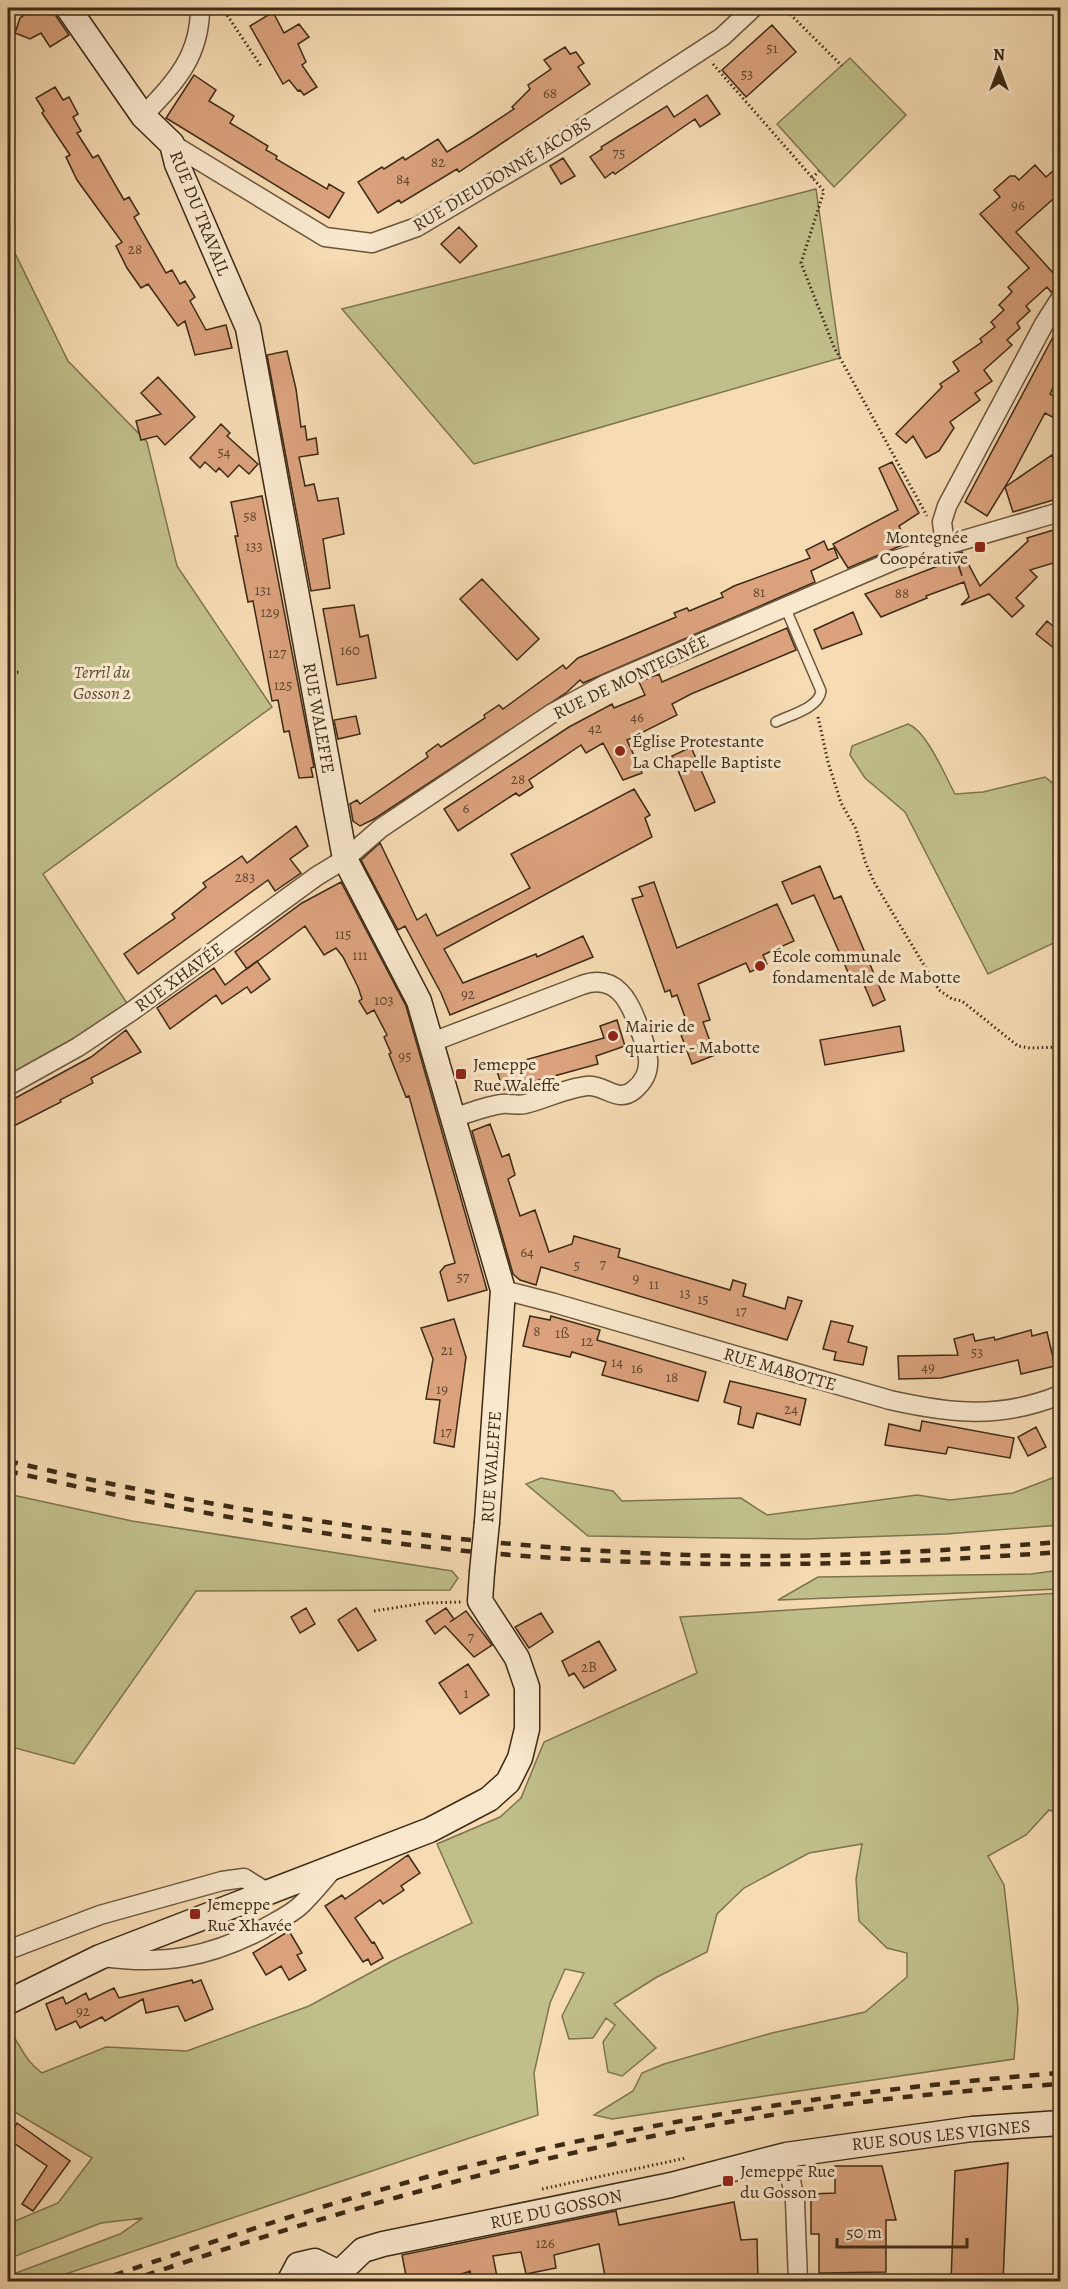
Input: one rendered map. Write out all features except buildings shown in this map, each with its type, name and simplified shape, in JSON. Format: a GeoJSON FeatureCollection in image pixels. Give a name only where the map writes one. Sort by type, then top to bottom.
{"type":"FeatureCollection","features":[{"type":"Feature","properties":{"kind":"street","name":"RUE DU TRAVAIL"},"geometry":{"type":"LineString","coordinates":[[68,8],[143,116],[172,144],[177,164],[248,328],[258,377]]}},
{"type":"Feature","properties":{"kind":"street"},"geometry":{"type":"LineString","coordinates":[[143,116],[178,78],[200,32],[200,8]]}},
{"type":"Feature","properties":{"kind":"street","name":"RUE DIEUDONNÉ JACOBS"},"geometry":{"type":"LineString","coordinates":[[172,144],[325,237],[372,243],[417,227],[556,145],[702,51],[722,37],[753,8]]}},
{"type":"Feature","properties":{"kind":"street"},"geometry":{"type":"LineString","coordinates":[[945,545],[942,522],[947,506],[1044,324],[1060,299]]}},
{"type":"Feature","properties":{"kind":"street","name":"RUE WALEFFE"},"geometry":{"type":"LineString","coordinates":[[258,377],[345,859],[419,1001],[503,1290],[480,1601]]}},
{"type":"Feature","properties":{"kind":"street","name":"RUE DE MONTEGNÉE"},"geometry":{"type":"LineString","coordinates":[[345,859],[381,828],[574,700],[645,667],[895,560],[1060,512]]}},
{"type":"Feature","properties":{"kind":"street","name":"RUE XHAVÉE"},"geometry":{"type":"LineString","coordinates":[[8,1086],[105,1029],[317,876],[345,859]]}},
{"type":"Feature","properties":{"kind":"street"},"geometry":{"type":"LineString","coordinates":[[432,1042],[582,985],[601,982],[620,990],[630,1003],[649,1055],[646,1077],[627,1095],[618,1096],[599,1087],[587,1086],[523,1105],[500,1104],[453,1118]]}},
{"type":"Feature","properties":{"kind":"street","name":"RUE MABOTTE"},"geometry":{"type":"LineString","coordinates":[[503,1290],[890,1400],[943,1412],[1030,1408],[1060,1395]]}},
{"type":"Feature","properties":{"kind":"street"},"geometry":{"type":"LineString","coordinates":[[8,2002],[100,1957],[430,1830],[489,1799],[508,1782],[520,1758],[527,1729],[527,1687],[517,1658],[480,1601]]}},
{"type":"Feature","properties":{"kind":"street"},"geometry":{"type":"LineString","coordinates":[[100,1957],[159,1962],[212,1952],[285,1917],[301,1905],[335,1866]]}},
{"type":"Feature","properties":{"kind":"street"},"geometry":{"type":"LineString","coordinates":[[8,1950],[100,1915],[222,1881],[244,1878],[268,1893]]}},
{"type":"Feature","properties":{"kind":"street","name":"RUE SOUS LES VIGNES"},"geometry":{"type":"LineString","coordinates":[[786,2155],[949,2132],[1060,2122]]}},
{"type":"Feature","properties":{"kind":"street"},"geometry":{"type":"LineString","coordinates":[[786,2155],[795,2201],[798,2282]]}},
{"type":"Feature","properties":{"kind":"street","name":"RUE DU GOSSON"},"geometry":{"type":"LineString","coordinates":[[289,2282],[293,2271],[305,2262],[324,2264],[336,2279],[363,2250],[383,2244],[671,2185],[786,2155]]}},
{"type":"Feature","properties":{"kind":"lane"},"geometry":{"type":"LineString","coordinates":[[776,722],[815,703],[820,698],[821,691],[784,607]]}},
{"type":"Feature","properties":{"kind":"path"},"geometry":{"type":"LineString","coordinates":[[215,8],[227,15],[261,66]]}},
{"type":"Feature","properties":{"kind":"path"},"geometry":{"type":"LineString","coordinates":[[784,8],[842,66]]}},
{"type":"Feature","properties":{"kind":"path"},"geometry":{"type":"LineString","coordinates":[[702,51],[824,191],[801,263],[834,347],[928,518],[942,522]]}},
{"type":"Feature","properties":{"kind":"path"},"geometry":{"type":"LineString","coordinates":[[812,178],[819,171]]}},
{"type":"Feature","properties":{"kind":"path"},"geometry":{"type":"LineString","coordinates":[[8,673],[21,672]]}},
{"type":"Feature","properties":{"kind":"path"},"geometry":{"type":"LineString","coordinates":[[815,703],[841,803],[856,829],[865,861],[928,975],[939,990],[952,999],[962,1001],[1018,1046],[1060,1047]]}},
{"type":"Feature","properties":{"kind":"path"},"geometry":{"type":"LineString","coordinates":[[374,1611],[425,1603],[480,1601]]}},
{"type":"Feature","properties":{"kind":"green space"},"geometry":{"type":"Polygon","coordinates":[[[850,58],[906,115],[834,187],[777,124],[850,58]]]}},
{"type":"Feature","properties":{"kind":"green space"},"geometry":{"type":"Polygon","coordinates":[[[816,189],[840,358],[474,464],[342,309],[816,189]]]}},
{"type":"Feature","properties":{"kind":"green space","name":"Terril du Gosson 2"},"geometry":{"type":"Polygon","coordinates":[[[8,239],[68,361],[147,442],[177,566],[272,707],[43,874],[132,1011],[8,1084],[8,239]]]}},
{"type":"Feature","properties":{"kind":"green space"},"geometry":{"type":"Polygon","coordinates":[[[908,724],[915,728],[929,744],[955,794],[983,792],[1045,777],[1054,784],[1060,785],[1060,940],[988,974],[905,812],[865,778],[850,755],[852,746],[908,724]]]}},
{"type":"Feature","properties":{"kind":"green space"},"geometry":{"type":"Polygon","coordinates":[[[1060,1475],[1060,1525],[946,1534],[805,1539],[588,1536],[526,1484],[541,1478],[613,1491],[622,1501],[741,1498],[767,1515],[917,1495],[950,1500],[1013,1493],[1060,1475]]]}},
{"type":"Feature","properties":{"kind":"green space"},"geometry":{"type":"Polygon","coordinates":[[[8,1494],[132,1521],[452,1571],[458,1578],[450,1590],[196,1591],[74,1764],[8,1746],[8,1494]]]}},
{"type":"Feature","properties":{"kind":"green space"},"geometry":{"type":"Polygon","coordinates":[[[1060,1570],[1060,1589],[778,1600],[818,1577],[1031,1574],[1060,1570]]]}},
{"type":"Feature","properties":{"kind":"green space"},"geometry":{"type":"Polygon","coordinates":[[[1060,1593],[1060,1814],[1049,1810],[1026,1835],[988,1856],[1004,1885],[1018,2009],[1014,2059],[612,2119],[594,2115],[633,2091],[642,2073],[664,2064],[772,2033],[865,2012],[907,1977],[907,1953],[887,1948],[859,1921],[856,1879],[862,1844],[809,1853],[744,1888],[717,1914],[707,1952],[657,1977],[614,2004],[656,2048],[622,2076],[608,2072],[603,2042],[615,2025],[606,2018],[593,2038],[569,2039],[562,2016],[584,1973],[565,1969],[550,2003],[534,2073],[538,2115],[45,2281],[8,2281],[8,2276],[120,2234],[143,2218],[101,2223],[8,2259],[8,2224],[58,2203],[92,2158],[8,2108],[8,2029],[27,2057],[42,2073],[106,2047],[187,2051],[309,2006],[392,1961],[472,1923],[437,1844],[500,1817],[521,1798],[544,1742],[697,1673],[680,1617],[1060,1593]]]}},
{"type":"Feature","properties":{"kind":"railway"},"geometry":{"type":"LineString","coordinates":[[8,1461],[170,1496],[332,1523],[413,1534],[578,1549],[711,1556],[761,1556],[911,1552],[1060,1542]]}},
{"type":"Feature","properties":{"kind":"railway"},"geometry":{"type":"LineString","coordinates":[[8,1471],[205,1513],[338,1535],[472,1552],[604,1561],[734,1564],[930,1560],[1060,1552]]}},
{"type":"Feature","properties":{"kind":"railway"},"geometry":{"type":"LineString","coordinates":[[95,2282],[340,2201],[490,2161],[561,2145],[631,2130],[774,2106],[916,2087],[1060,2073]]}},
{"type":"Feature","properties":{"kind":"railway"},"geometry":{"type":"LineString","coordinates":[[126,2282],[367,2206],[449,2183],[612,2144],[695,2128],[848,2104],[954,2092],[1060,2084]]}},
{"type":"Feature","properties":{"kind":"place","name":"Montegnée Coopérative"},"geometry":{"type":"Point","coordinates":[980,547]}},
{"type":"Feature","properties":{"kind":"place","name":"Église Protestante La Chapelle Baptiste"},"geometry":{"type":"Point","coordinates":[620,751]}},
{"type":"Feature","properties":{"kind":"place","name":"École communale fondamentale de Mabotte"},"geometry":{"type":"Point","coordinates":[760,966]}},
{"type":"Feature","properties":{"kind":"place","name":"Mairie de quartier - Mabotte"},"geometry":{"type":"Point","coordinates":[613,1036]}},
{"type":"Feature","properties":{"kind":"place","name":"Jemeppe Rue Waleffe"},"geometry":{"type":"Point","coordinates":[461,1074]}},
{"type":"Feature","properties":{"kind":"place","name":"Jemeppe Rue Xhavée"},"geometry":{"type":"Point","coordinates":[195,1914]}},
{"type":"Feature","properties":{"kind":"place","name":"Jemeppe Rue du Gosson"},"geometry":{"type":"Point","coordinates":[728,2181]}}]}
